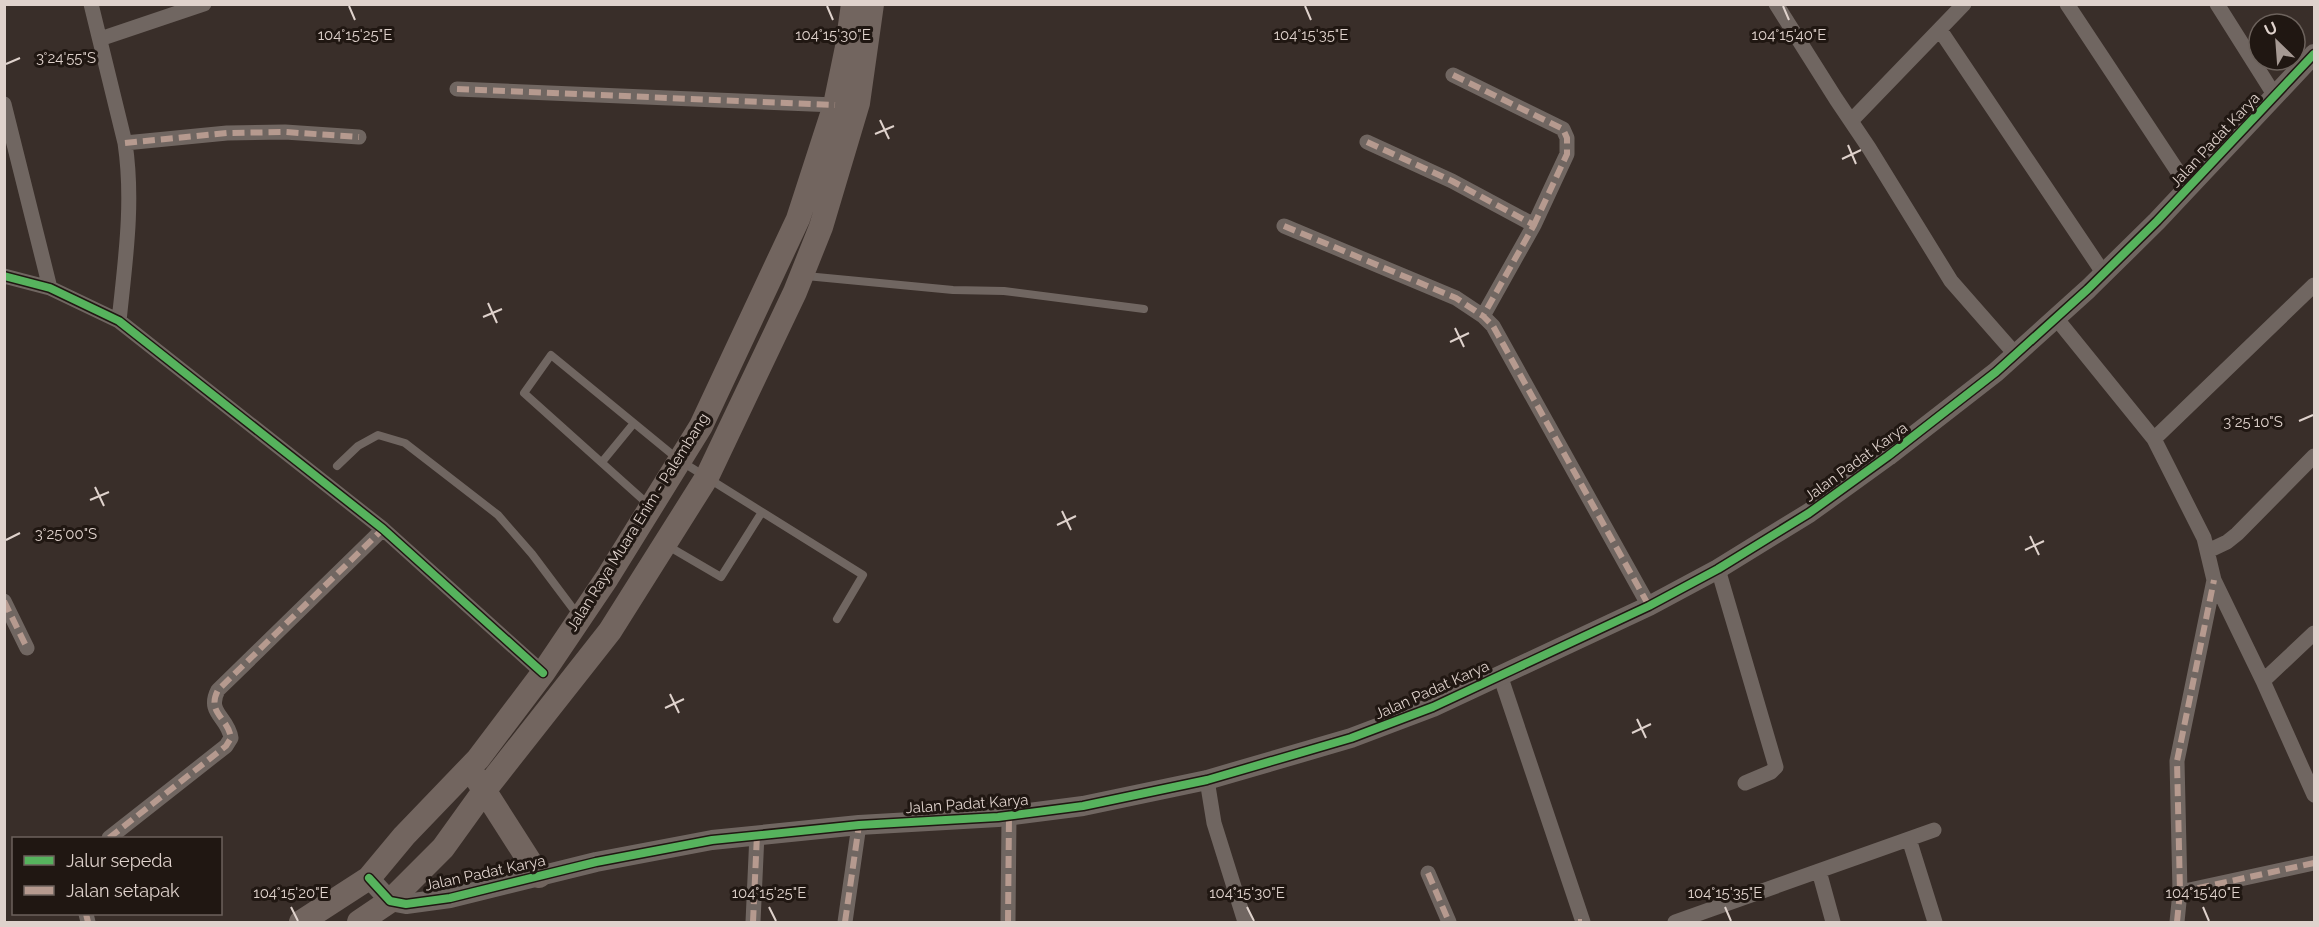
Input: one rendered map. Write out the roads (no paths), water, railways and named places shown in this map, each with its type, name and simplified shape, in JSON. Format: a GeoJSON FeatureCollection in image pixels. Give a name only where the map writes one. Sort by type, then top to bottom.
{"type":"FeatureCollection","features":[{"type":"Feature","properties":{"kind":"main road","name":"Jalan Raya Muara Enim - Palembang"},"geometry":{"type":"LineString","coordinates":[[301,922],[369,878],[404,836],[471,768],[543,673],[580,618],[701,426],[798,219],[835,105],[853,4]]}},
{"type":"Feature","properties":{"kind":"main road","name":"Jalan Raya Muara Enim - Palembang"},"geometry":{"type":"LineString","coordinates":[[358,922],[390,901],[443,848],[484,791],[610,631],[707,477],[821,227],[858,103],[872,4]]}},
{"type":"Feature","properties":{"kind":"main road"},"geometry":{"type":"LineString","coordinates":[[471,768],[539,876]]}},
{"type":"Feature","properties":{"kind":"street"},"geometry":{"type":"LineString","coordinates":[[91,4],[125,143],[130,207],[119,321]]}},
{"type":"Feature","properties":{"kind":"street"},"geometry":{"type":"LineString","coordinates":[[100,39],[204,4]]}},
{"type":"Feature","properties":{"kind":"street"},"geometry":{"type":"LineString","coordinates":[[1776,4],[1951,281],[2016,355]]}},
{"type":"Feature","properties":{"kind":"street"},"geometry":{"type":"LineString","coordinates":[[1851,121],[1964,4]]}},
{"type":"Feature","properties":{"kind":"street"},"geometry":{"type":"LineString","coordinates":[[2067,4],[2188,187]]}},
{"type":"Feature","properties":{"kind":"street"},"geometry":{"type":"LineString","coordinates":[[2217,4],[2275,96]]}},
{"type":"Feature","properties":{"kind":"street"},"geometry":{"type":"LineString","coordinates":[[1940,30],[2104,274]]}},
{"type":"Feature","properties":{"kind":"street","name":"Jalan Padat Karya"},"geometry":{"type":"LineString","coordinates":[[390,901],[406,904],[450,898],[645,852],[757,834],[1009,815],[1083,806],[1207,780],[1351,738],[1394,723],[1649,606],[1718,569],[1809,513],[1853,482],[2016,355],[2104,274],[2314,54]]}},
{"type":"Feature","properties":{"kind":"street"},"geometry":{"type":"LineString","coordinates":[[1453,75],[1563,129],[1567,138],[1567,154],[1534,225],[1483,316]]}},
{"type":"Feature","properties":{"kind":"street"},"geometry":{"type":"LineString","coordinates":[[457,89],[835,105]]}},
{"type":"Feature","properties":{"kind":"street"},"geometry":{"type":"LineString","coordinates":[[4,104],[50,288]]}},
{"type":"Feature","properties":{"kind":"street"},"geometry":{"type":"LineString","coordinates":[[125,143],[227,133],[285,132],[358,137]]}},
{"type":"Feature","properties":{"kind":"street"},"geometry":{"type":"LineString","coordinates":[[1367,142],[1452,181],[1534,225]]}},
{"type":"Feature","properties":{"kind":"street"},"geometry":{"type":"LineString","coordinates":[[1284,226],[1456,298],[1483,316],[1493,326],[1649,606]]}},
{"type":"Feature","properties":{"kind":"street"},"geometry":{"type":"LineString","coordinates":[[4,276],[50,288],[119,321],[383,529],[543,673]]}},
{"type":"Feature","properties":{"kind":"street"},"geometry":{"type":"LineString","coordinates":[[2154,439],[2314,285]]}},
{"type":"Feature","properties":{"kind":"street"},"geometry":{"type":"LineString","coordinates":[[2056,318],[2154,439],[2204,538],[2214,580],[2263,681],[2314,795]]}},
{"type":"Feature","properties":{"kind":"street"},"geometry":{"type":"LineString","coordinates":[[2208,552],[2237,534],[2314,456]]}},
{"type":"Feature","properties":{"kind":"street"},"geometry":{"type":"LineString","coordinates":[[110,837],[226,746],[231,738],[230,729],[214,708],[213,699],[218,690],[383,529]]}},
{"type":"Feature","properties":{"kind":"street"},"geometry":{"type":"LineString","coordinates":[[1718,569],[1776,767],[1771,772],[1745,783]]}},
{"type":"Feature","properties":{"kind":"street"},"geometry":{"type":"LineString","coordinates":[[2177,922],[2180,892],[2176,761],[2214,580]]}},
{"type":"Feature","properties":{"kind":"street"},"geometry":{"type":"LineString","coordinates":[[4,601],[27,648]]}},
{"type":"Feature","properties":{"kind":"street"},"geometry":{"type":"LineString","coordinates":[[2263,681],[2314,633]]}},
{"type":"Feature","properties":{"kind":"street"},"geometry":{"type":"LineString","coordinates":[[1500,675],[1581,922]]}},
{"type":"Feature","properties":{"kind":"street"},"geometry":{"type":"LineString","coordinates":[[1207,780],[1214,823],[1245,922]]}},
{"type":"Feature","properties":{"kind":"street"},"geometry":{"type":"LineString","coordinates":[[1008,922],[1009,815]]}},
{"type":"Feature","properties":{"kind":"street"},"geometry":{"type":"LineString","coordinates":[[845,922],[859,825]]}},
{"type":"Feature","properties":{"kind":"street"},"geometry":{"type":"LineString","coordinates":[[1675,922],[1934,830]]}},
{"type":"Feature","properties":{"kind":"street"},"geometry":{"type":"LineString","coordinates":[[753,922],[757,834]]}},
{"type":"Feature","properties":{"kind":"street"},"geometry":{"type":"LineString","coordinates":[[1909,839],[1935,922]]}},
{"type":"Feature","properties":{"kind":"street"},"geometry":{"type":"LineString","coordinates":[[2180,892],[2314,863]]}},
{"type":"Feature","properties":{"kind":"street"},"geometry":{"type":"LineString","coordinates":[[1819,871],[1833,922]]}},
{"type":"Feature","properties":{"kind":"street"},"geometry":{"type":"LineString","coordinates":[[1428,873],[1449,922]]}},
{"type":"Feature","properties":{"kind":"street"},"geometry":{"type":"LineString","coordinates":[[369,878],[390,901]]}},
{"type":"Feature","properties":{"kind":"lane"},"geometry":{"type":"LineString","coordinates":[[801,275],[953,290],[1004,291],[1144,309]]}},
{"type":"Feature","properties":{"kind":"lane"},"geometry":{"type":"LineString","coordinates":[[651,507],[524,393],[550,355],[680,460],[862,575],[837,619]]}},
{"type":"Feature","properties":{"kind":"lane"},"geometry":{"type":"LineString","coordinates":[[602,462],[634,423]]}},
{"type":"Feature","properties":{"kind":"lane"},"geometry":{"type":"LineString","coordinates":[[337,466],[358,446],[378,435],[405,443],[498,516],[532,554],[580,618]]}},
{"type":"Feature","properties":{"kind":"lane"},"geometry":{"type":"LineString","coordinates":[[664,544],[721,577],[762,512]]}}]}
